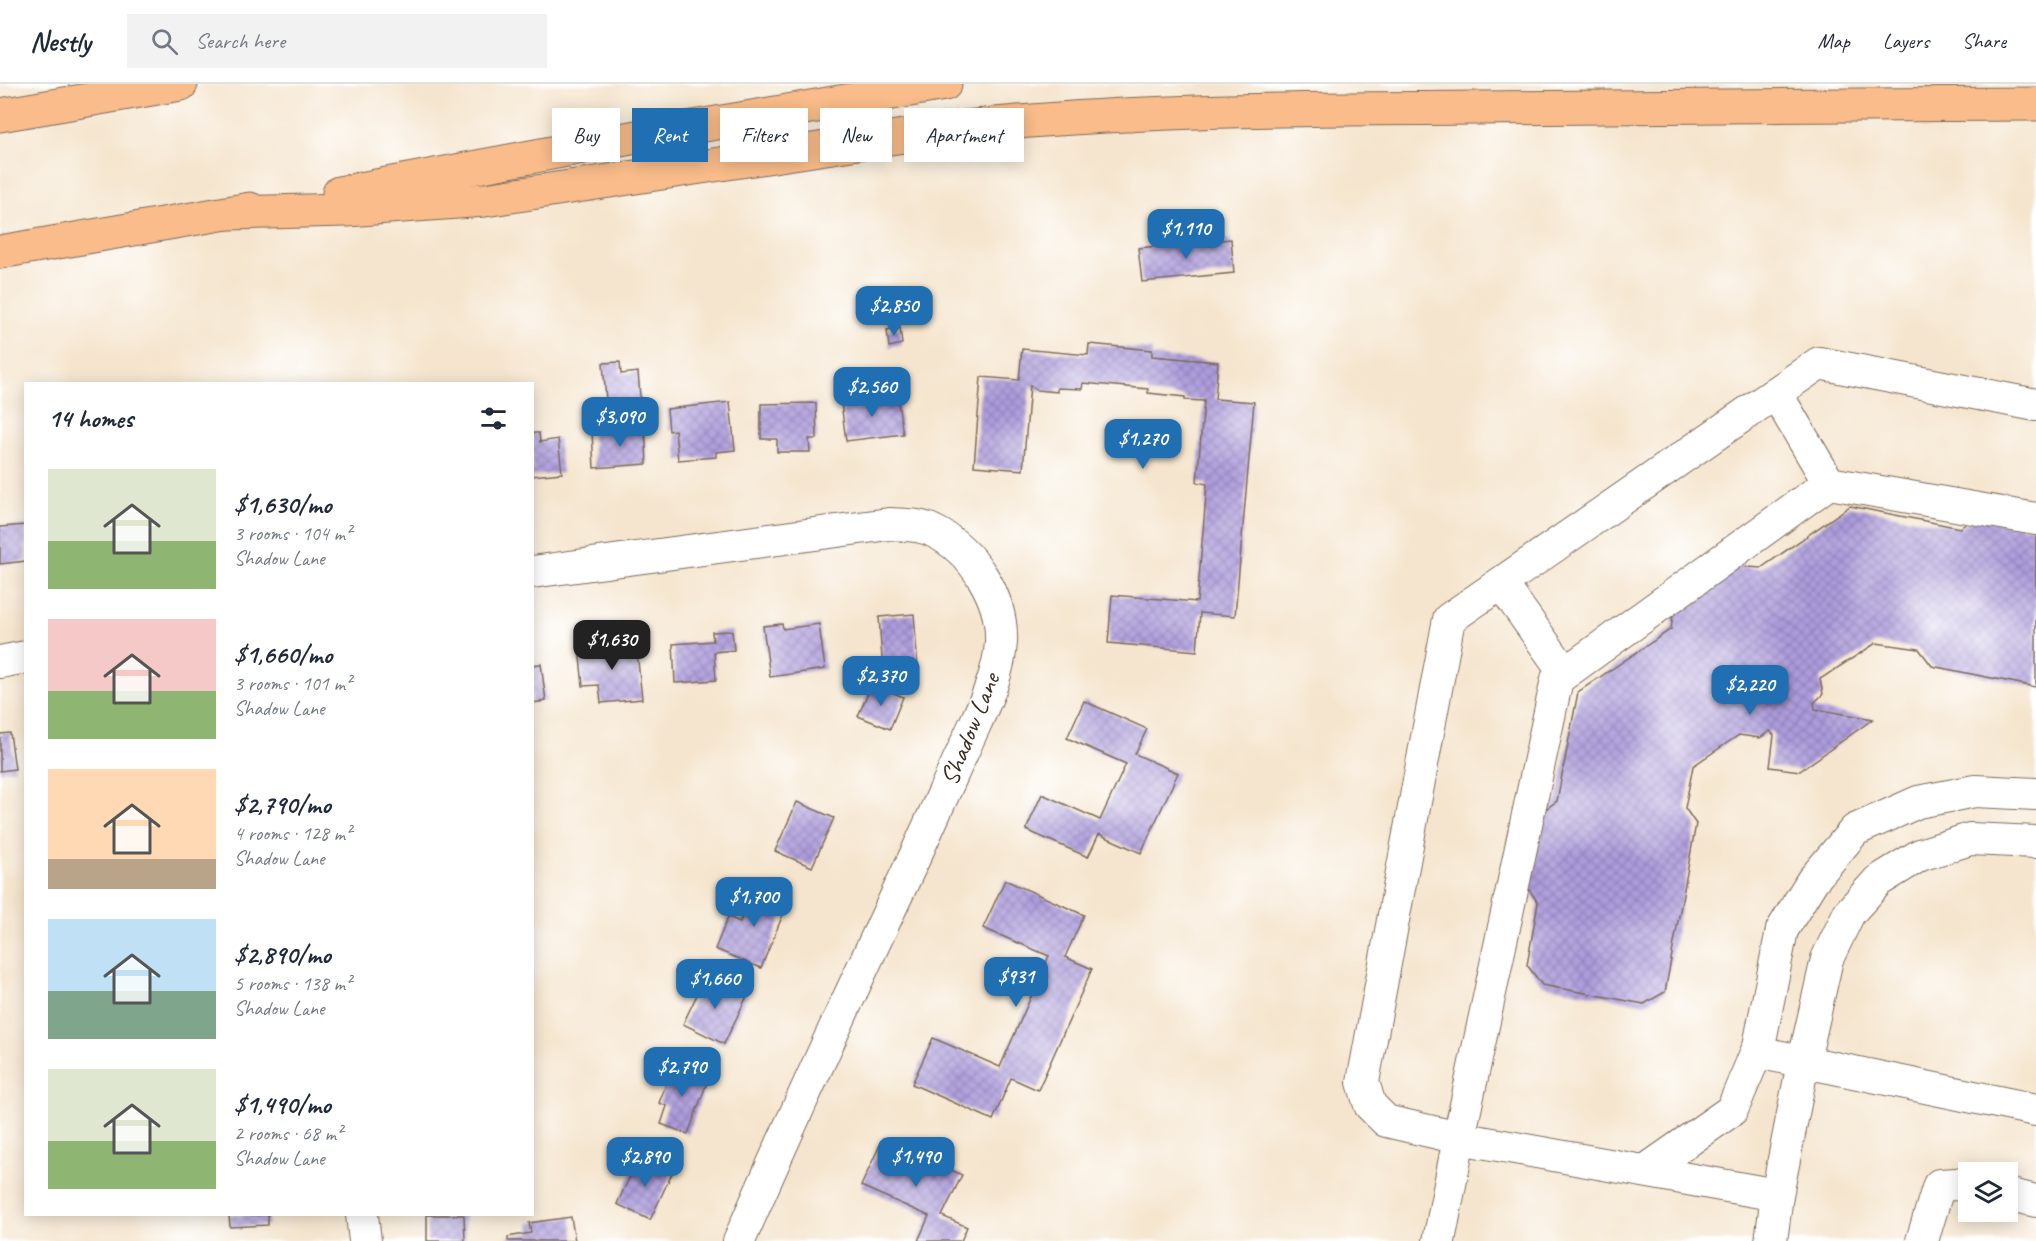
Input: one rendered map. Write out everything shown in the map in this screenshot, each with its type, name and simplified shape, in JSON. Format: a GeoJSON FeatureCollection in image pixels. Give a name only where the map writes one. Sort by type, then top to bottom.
{"type":"FeatureCollection","features":[{"type":"Feature","properties":{"kind":"highway"},"geometry":{"type":"LineString","coordinates":[[0,115],[181,84]]}},
{"type":"Feature","properties":{"kind":"highway"},"geometry":{"type":"LineString","coordinates":[[0,252],[229,213],[663,132],[945,84]]}},
{"type":"Feature","properties":{"kind":"highway"},"geometry":{"type":"LineString","coordinates":[[229,213],[347,210],[485,200],[956,128],[1130,113],[1421,108],[2036,104]]}},
{"type":"Feature","properties":{"kind":"street"},"geometry":{"type":"LineString","coordinates":[[1777,1195],[1459,1138],[1386,1121],[1370,1105],[1363,1082],[1449,619],[1819,363],[2036,405]]}},
{"type":"Feature","properties":{"kind":"street"},"geometry":{"type":"LineString","coordinates":[[1776,393],[1829,483]]}},
{"type":"Feature","properties":{"kind":"street"},"geometry":{"type":"LineString","coordinates":[[1439,1241],[1557,679],[1829,483],[2036,519]]}},
{"type":"Feature","properties":{"kind":"street","name":"Shadow Lane"},"geometry":{"type":"LineString","coordinates":[[534,573],[889,524],[914,525],[932,530],[951,542],[969,559],[994,599],[1000,621],[1001,643],[997,666],[987,697],[812,1076],[739,1241]]}},
{"type":"Feature","properties":{"kind":"street"},"geometry":{"type":"LineString","coordinates":[[1501,583],[1565,673]]}},
{"type":"Feature","properties":{"kind":"street"},"geometry":{"type":"LineString","coordinates":[[0,662],[24,657]]}},
{"type":"Feature","properties":{"kind":"street"},"geometry":{"type":"LineString","coordinates":[[1645,1171],[1732,1110],[1757,1052],[1782,930],[1812,881],[1855,830],[1918,802],[1969,792],[2036,794]]}},
{"type":"Feature","properties":{"kind":"street"},"geometry":{"type":"LineString","coordinates":[[1969,792],[1970,838]]}},
{"type":"Feature","properties":{"kind":"street"},"geometry":{"type":"LineString","coordinates":[[1771,1241],[1777,1195],[1803,1063],[1827,959],[1849,913],[1878,881],[1920,855],[1970,838],[2036,842]]}},
{"type":"Feature","properties":{"kind":"street"},"geometry":{"type":"LineString","coordinates":[[1796,907],[1840,933]]}},
{"type":"Feature","properties":{"kind":"street"},"geometry":{"type":"LineString","coordinates":[[1757,1052],[2036,1110]]}},
{"type":"Feature","properties":{"kind":"street"},"geometry":{"type":"LineString","coordinates":[[1922,1241],[1939,1185],[1958,1184]]}},
{"type":"Feature","properties":{"kind":"street"},"geometry":{"type":"LineString","coordinates":[[2018,1197],[2036,1201]]}},
{"type":"Feature","properties":{"kind":"street"},"geometry":{"type":"LineString","coordinates":[[362,1216],[365,1241]]}},
{"type":"Feature","properties":{"kind":"building"},"geometry":{"type":"Polygon","coordinates":[[[1231,239],[1234,273],[1142,282],[1138,248],[1231,239]]]}},
{"type":"Feature","properties":{"kind":"building"},"geometry":{"type":"Polygon","coordinates":[[[900,328],[902,344],[889,347],[887,330],[900,328]]]}},
{"type":"Feature","properties":{"kind":"building"},"geometry":{"type":"Polygon","coordinates":[[[1089,344],[1152,350],[1152,356],[1218,362],[1215,399],[1254,402],[1235,616],[1200,613],[1197,651],[1108,643],[1112,595],[1197,602],[1207,484],[1197,482],[1204,401],[1148,393],[1148,389],[1083,383],[1082,389],[1057,388],[1057,392],[1037,390],[1030,385],[1023,470],[974,466],[981,377],[1019,380],[1022,349],[1088,355],[1089,344]]]}},
{"type":"Feature","properties":{"kind":"building"},"geometry":{"type":"Polygon","coordinates":[[[620,362],[621,374],[638,372],[641,409],[607,412],[603,363],[620,362]]]}},
{"type":"Feature","properties":{"kind":"building"},"geometry":{"type":"Polygon","coordinates":[[[897,395],[903,434],[846,441],[841,403],[897,395]]]}},
{"type":"Feature","properties":{"kind":"building"},"geometry":{"type":"Polygon","coordinates":[[[730,402],[735,450],[716,452],[716,457],[678,460],[675,430],[669,431],[667,409],[730,402]]]}},
{"type":"Feature","properties":{"kind":"building"},"geometry":{"type":"Polygon","coordinates":[[[816,403],[817,439],[809,439],[810,452],[777,452],[777,439],[761,439],[761,404],[816,403]]]}},
{"type":"Feature","properties":{"kind":"building"},"geometry":{"type":"Polygon","coordinates":[[[645,428],[647,464],[594,468],[592,432],[645,428]]]}},
{"type":"Feature","properties":{"kind":"building"},"geometry":{"type":"Polygon","coordinates":[[[534,433],[539,433],[540,442],[558,439],[562,473],[534,476],[534,433]]]}},
{"type":"Feature","properties":{"kind":"building"},"geometry":{"type":"Polygon","coordinates":[[[1850,506],[1960,528],[1976,517],[2036,528],[2036,687],[1932,666],[1919,649],[1876,643],[1820,679],[1823,694],[1814,703],[1815,709],[1873,719],[1800,771],[1770,767],[1774,735],[1770,731],[1760,738],[1739,735],[1693,766],[1685,808],[1696,824],[1665,992],[1644,1004],[1542,985],[1527,965],[1538,903],[1527,886],[1540,813],[1557,801],[1578,692],[1671,629],[1674,608],[1736,566],[1761,568],[1850,506]]]}},
{"type":"Feature","properties":{"kind":"building"},"geometry":{"type":"Polygon","coordinates":[[[24,525],[24,561],[0,564],[0,527],[24,525]]]}},
{"type":"Feature","properties":{"kind":"building"},"geometry":{"type":"Polygon","coordinates":[[[914,614],[918,669],[883,672],[879,617],[914,614]]]}},
{"type":"Feature","properties":{"kind":"building"},"geometry":{"type":"Polygon","coordinates":[[[782,624],[783,629],[819,624],[825,669],[770,677],[763,626],[782,624]]]}},
{"type":"Feature","properties":{"kind":"building"},"geometry":{"type":"Polygon","coordinates":[[[732,631],[734,650],[714,652],[716,680],[675,683],[673,644],[713,641],[712,632],[732,631]]]}},
{"type":"Feature","properties":{"kind":"building"},"geometry":{"type":"Polygon","coordinates":[[[636,642],[642,699],[601,703],[599,685],[583,686],[579,648],[636,642]]]}},
{"type":"Feature","properties":{"kind":"building"},"geometry":{"type":"Polygon","coordinates":[[[541,664],[546,701],[534,703],[534,665],[541,664]]]}},
{"type":"Feature","properties":{"kind":"building"},"geometry":{"type":"Polygon","coordinates":[[[872,684],[903,697],[890,729],[858,716],[872,684]]]}},
{"type":"Feature","properties":{"kind":"building"},"geometry":{"type":"Polygon","coordinates":[[[1084,701],[1147,729],[1135,754],[1178,773],[1141,853],[1099,834],[1088,857],[1026,830],[1042,794],[1100,820],[1126,764],[1067,738],[1084,701]]]}},
{"type":"Feature","properties":{"kind":"building"},"geometry":{"type":"Polygon","coordinates":[[[10,733],[15,769],[0,771],[0,734],[10,733]]]}},
{"type":"Feature","properties":{"kind":"building"},"geometry":{"type":"Polygon","coordinates":[[[797,802],[834,818],[812,867],[775,851],[797,802]]]}},
{"type":"Feature","properties":{"kind":"building"},"geometry":{"type":"Polygon","coordinates":[[[1005,880],[1084,915],[1065,957],[1092,969],[1038,1090],[1011,1078],[993,1120],[912,1084],[933,1038],[1000,1067],[1049,956],[983,928],[1005,880]]]}},
{"type":"Feature","properties":{"kind":"building"},"geometry":{"type":"Polygon","coordinates":[[[754,885],[789,900],[761,968],[715,949],[728,917],[740,922],[754,885]]]}},
{"type":"Feature","properties":{"kind":"building"},"geometry":{"type":"Polygon","coordinates":[[[706,976],[747,996],[724,1044],[683,1024],[706,976]]]}},
{"type":"Feature","properties":{"kind":"building"},"geometry":{"type":"Polygon","coordinates":[[[673,1065],[709,1077],[688,1134],[661,1124],[667,1106],[659,1103],[673,1065]]]}},
{"type":"Feature","properties":{"kind":"building"},"geometry":{"type":"Polygon","coordinates":[[[883,1138],[962,1175],[942,1216],[967,1227],[961,1241],[918,1241],[929,1216],[861,1186],[883,1138]]]}},
{"type":"Feature","properties":{"kind":"building"},"geometry":{"type":"Polygon","coordinates":[[[640,1155],[673,1171],[650,1220],[617,1204],[640,1155]]]}},
{"type":"Feature","properties":{"kind":"building"},"geometry":{"type":"Polygon","coordinates":[[[229,1216],[268,1216],[268,1225],[230,1227],[229,1216]]]}},
{"type":"Feature","properties":{"kind":"building"},"geometry":{"type":"Polygon","coordinates":[[[427,1216],[464,1216],[465,1241],[427,1241],[427,1216]]]}},
{"type":"Feature","properties":{"kind":"building"},"geometry":{"type":"Polygon","coordinates":[[[571,1217],[575,1241],[508,1241],[508,1237],[531,1233],[529,1223],[571,1217]]]}}]}
